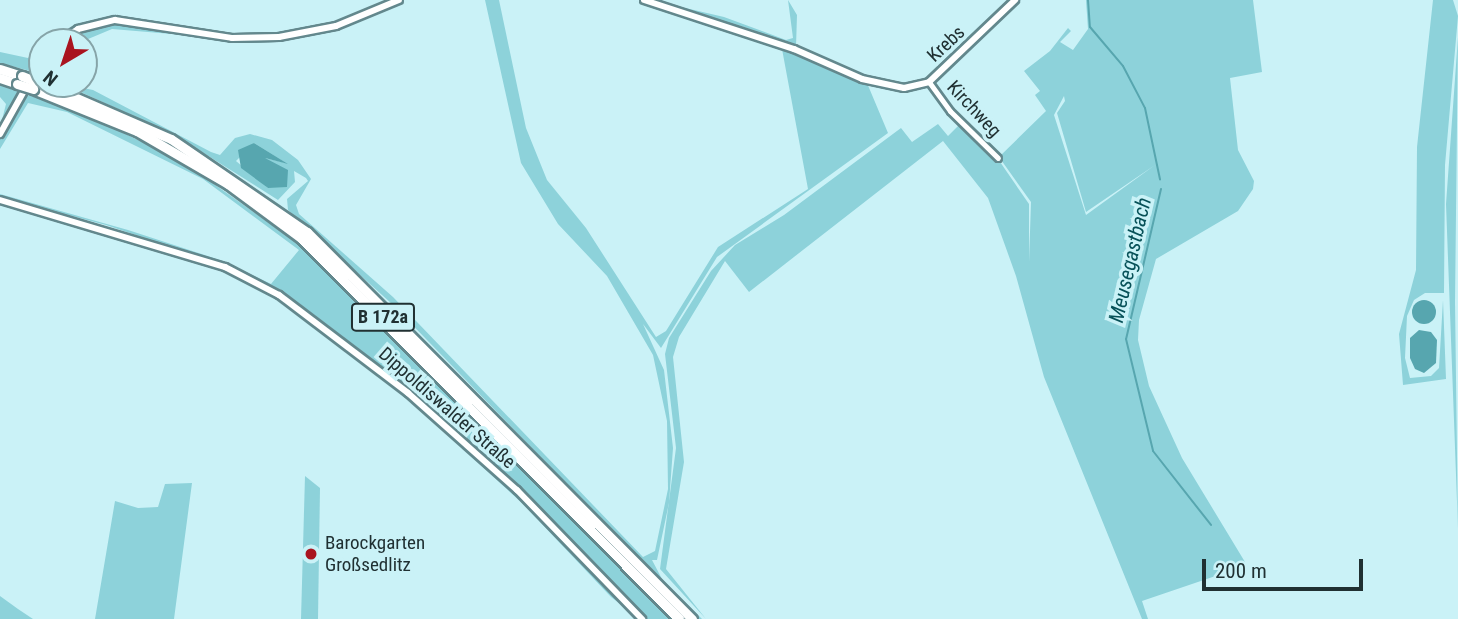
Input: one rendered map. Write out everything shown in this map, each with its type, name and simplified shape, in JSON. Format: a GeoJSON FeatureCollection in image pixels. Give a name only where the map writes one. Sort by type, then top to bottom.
{"type":"FeatureCollection","features":[{"type":"Feature","properties":{"kind":"highway","name":"B 172a"},"geometry":{"type":"LineString","coordinates":[[0,69],[19,80]]}},
{"type":"Feature","properties":{"kind":"highway","name":"B 172a"},"geometry":{"type":"LineString","coordinates":[[0,78],[28,82]]}},
{"type":"Feature","properties":{"kind":"highway","name":"B 172a"},"geometry":{"type":"LineString","coordinates":[[66,98],[170,149],[228,184],[301,238],[679,619]]}},
{"type":"Feature","properties":{"kind":"highway","name":"B 172a"},"geometry":{"type":"LineString","coordinates":[[71,98],[171,139],[307,232],[692,619]]}},
{"type":"Feature","properties":{"kind":"street"},"geometry":{"type":"LineString","coordinates":[[82,28],[115,20],[232,38],[279,37],[336,26],[399,0]]}},
{"type":"Feature","properties":{"kind":"street"},"geometry":{"type":"LineString","coordinates":[[644,0],[794,49],[871,82],[904,88],[929,82]]}},
{"type":"Feature","properties":{"kind":"street","name":"Krebs"},"geometry":{"type":"LineString","coordinates":[[929,82],[1015,0]]}},
{"type":"Feature","properties":{"kind":"street","name":"Kirchweg"},"geometry":{"type":"LineString","coordinates":[[929,82],[950,111],[998,158]]}},
{"type":"Feature","properties":{"kind":"street"},"geometry":{"type":"LineString","coordinates":[[0,134],[28,84]]}},
{"type":"Feature","properties":{"kind":"street","name":"Dippoldiswalder Straße"},"geometry":{"type":"LineString","coordinates":[[0,200],[225,267],[279,295],[408,393],[517,490],[642,619]]}},
{"type":"Feature","properties":{"kind":"shaded area"},"geometry":{"type":"Polygon","coordinates":[[[485,0],[499,0],[526,128],[547,180],[586,228],[656,337],[666,331],[718,247],[808,189],[782,49],[632,0],[795,51],[867,83],[888,133],[717,257],[661,348],[643,324],[664,370],[673,448],[669,503],[657,560],[652,560],[662,579],[702,619],[698,619],[392,304],[288,210],[287,199],[308,181],[306,178],[294,171],[295,182],[278,200],[175,135],[94,98],[98,98],[98,93],[220,155],[235,138],[250,134],[272,140],[298,160],[311,179],[296,205],[299,214],[393,297],[643,557],[655,551],[668,489],[667,421],[653,355],[607,276],[558,224],[521,163],[485,0]],[[254,143],[236,161],[268,188],[265,158],[286,163],[254,143]]]}},
{"type":"Feature","properties":{"kind":"shaded area"},"geometry":{"type":"Polygon","coordinates":[[[651,0],[724,17],[786,40],[793,38],[788,0],[797,15],[796,47],[651,0]]]}},
{"type":"Feature","properties":{"kind":"shaded area"},"geometry":{"type":"Polygon","coordinates":[[[1086,0],[1253,0],[1262,72],[1230,78],[1238,150],[1254,181],[1253,189],[1238,211],[1156,259],[1139,320],[1138,340],[1149,386],[1182,458],[1245,562],[1242,567],[1142,601],[1148,619],[1142,619],[1044,377],[1016,276],[988,198],[943,141],[749,292],[725,261],[679,337],[673,357],[684,462],[666,569],[706,619],[660,569],[676,448],[665,354],[669,338],[711,271],[735,245],[784,215],[901,128],[912,142],[938,124],[948,136],[961,123],[998,159],[1029,204],[1029,262],[1031,202],[999,157],[1046,111],[1035,95],[1040,91],[1024,71],[1050,51],[1068,28],[1071,31],[1060,42],[1073,50],[1088,29],[1086,0]],[[1064,96],[1054,115],[1086,215],[1155,165],[1086,212],[1057,113],[1065,101],[1064,96]]]}},
{"type":"Feature","properties":{"kind":"shaded area"},"geometry":{"type":"Polygon","coordinates":[[[1433,0],[1453,0],[1458,16],[1445,165],[1444,293],[1425,293],[1414,300],[1407,316],[1405,358],[1410,378],[1431,376],[1439,368],[1443,300],[1446,379],[1403,385],[1399,334],[1416,270],[1417,147],[1433,0]]]}},
{"type":"Feature","properties":{"kind":"shaded area"},"geometry":{"type":"Polygon","coordinates":[[[115,23],[132,24],[184,35],[112,29],[98,35],[98,28],[90,28],[115,23]]]}},
{"type":"Feature","properties":{"kind":"shaded area"},"geometry":{"type":"Polygon","coordinates":[[[1458,37],[1455,302],[1458,529],[1446,204],[1458,37]]]}},
{"type":"Feature","properties":{"kind":"shaded area"},"geometry":{"type":"Polygon","coordinates":[[[0,52],[28,58],[28,70],[0,63],[0,52]]]}},
{"type":"Feature","properties":{"kind":"shaded area"},"geometry":{"type":"Polygon","coordinates":[[[0,85],[19,92],[0,128],[6,104],[0,97],[0,85]]]}},
{"type":"Feature","properties":{"kind":"shaded area"},"geometry":{"type":"Polygon","coordinates":[[[24,94],[28,98],[38,98],[69,107],[180,160],[303,247],[671,619],[646,619],[551,522],[412,393],[273,288],[225,265],[106,225],[0,197],[0,194],[128,230],[223,261],[271,284],[299,250],[203,179],[67,112],[28,103],[0,149],[0,138],[24,94]]]}},
{"type":"Feature","properties":{"kind":"shaded area"},"geometry":{"type":"Polygon","coordinates":[[[254,143],[288,164],[265,158],[288,170],[287,187],[268,188],[241,168],[238,150],[254,143]]]}},
{"type":"Feature","properties":{"kind":"shaded area"},"geometry":{"type":"Polygon","coordinates":[[[278,297],[375,368],[409,397],[525,501],[640,619],[611,597],[523,504],[401,392],[278,297]]]}},
{"type":"Feature","properties":{"kind":"shaded area"},"geometry":{"type":"Polygon","coordinates":[[[1424,300],[1433,303],[1436,312],[1433,321],[1424,324],[1415,321],[1412,312],[1415,303],[1424,300]]]}},
{"type":"Feature","properties":{"kind":"shaded area"},"geometry":{"type":"Polygon","coordinates":[[[1419,330],[1431,332],[1437,340],[1436,363],[1424,373],[1415,369],[1410,358],[1410,338],[1419,330]]]}},
{"type":"Feature","properties":{"kind":"shaded area","name":"Barockgarten Großsedlitz"},"geometry":{"type":"Polygon","coordinates":[[[305,476],[320,488],[318,619],[301,619],[305,476]]]}},
{"type":"Feature","properties":{"kind":"shaded area"},"geometry":{"type":"Polygon","coordinates":[[[192,483],[174,619],[95,619],[115,501],[138,508],[158,507],[165,484],[192,483]]]}},
{"type":"Feature","properties":{"kind":"shaded area"},"geometry":{"type":"Polygon","coordinates":[[[0,596],[18,609],[33,619],[0,619],[0,596]]]}},
{"type":"Feature","properties":{"kind":"waterway","name":"Meusegastbach"},"geometry":{"type":"LineString","coordinates":[[1088,0],[1090,27],[1123,66],[1145,108],[1160,179]]}},
{"type":"Feature","properties":{"kind":"waterway","name":"Meusegastbach"},"geometry":{"type":"LineString","coordinates":[[1161,189],[1126,339],[1153,451],[1211,525]]}},
{"type":"Feature","properties":{"kind":"place","name":"Barockgarten Großsedlitz"},"geometry":{"type":"Point","coordinates":[311,554]}}]}
